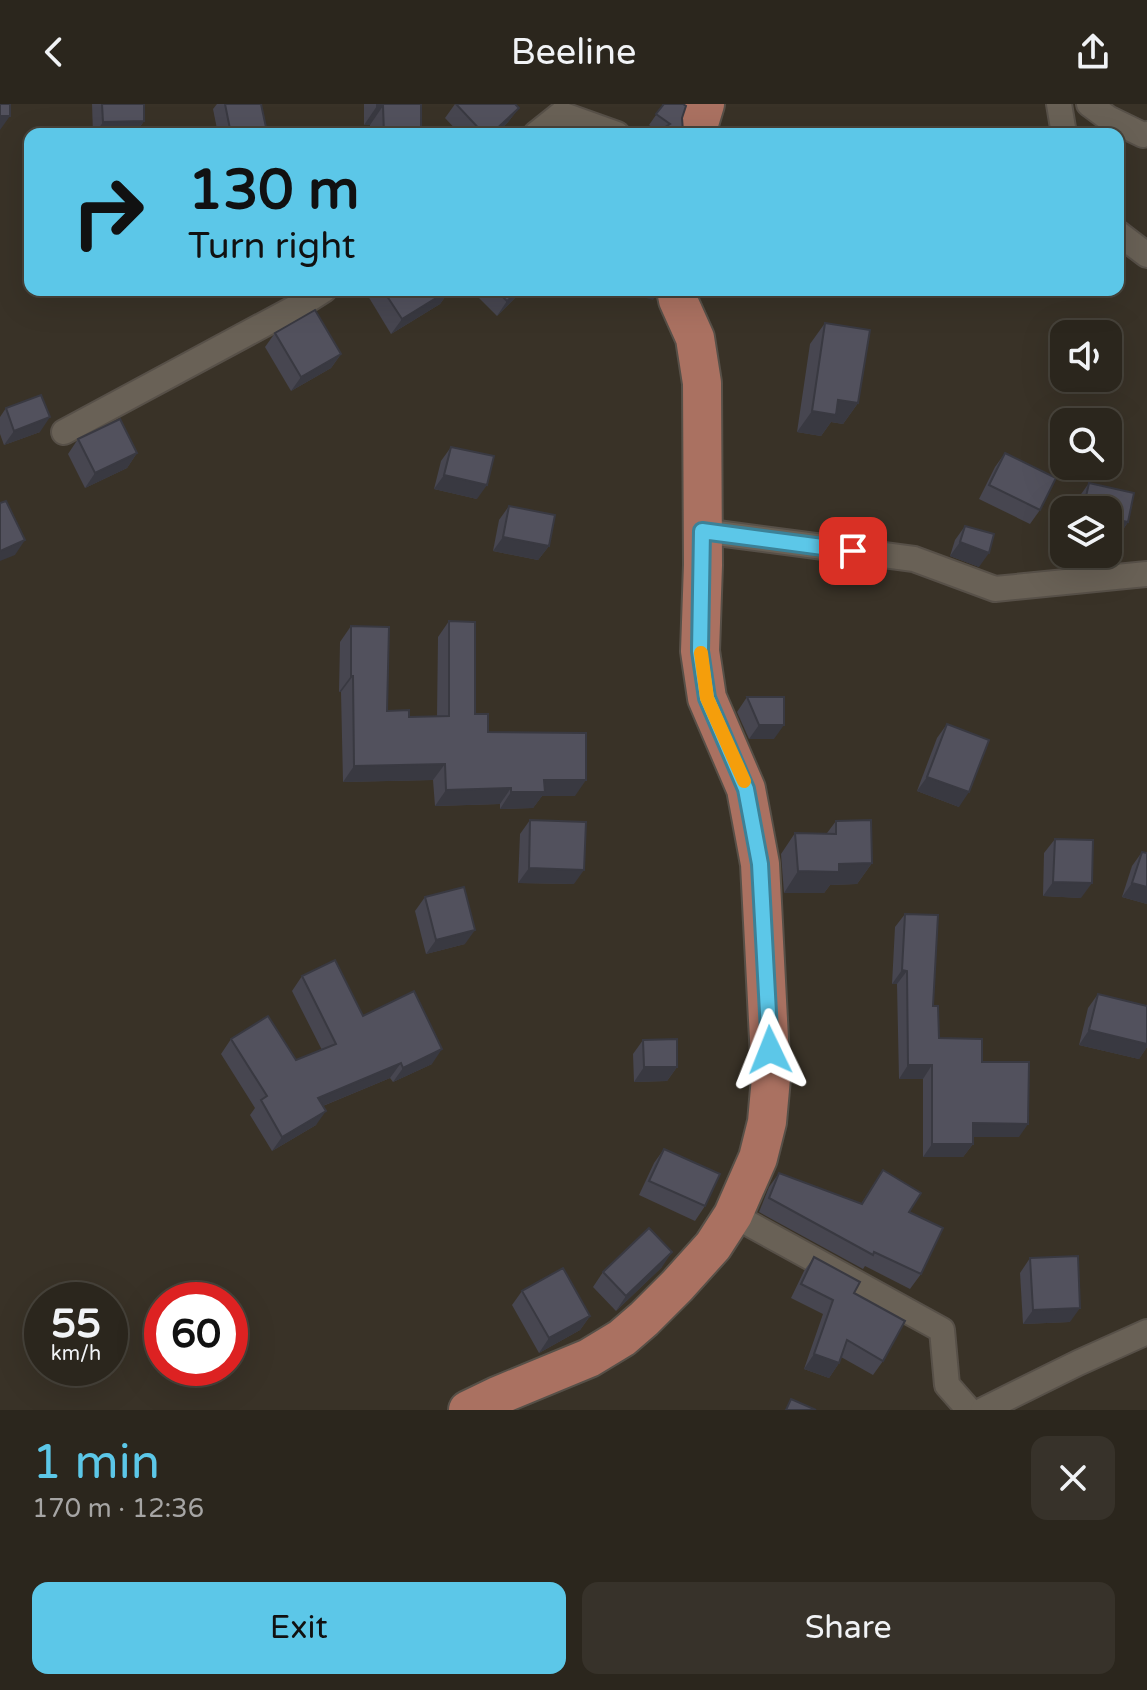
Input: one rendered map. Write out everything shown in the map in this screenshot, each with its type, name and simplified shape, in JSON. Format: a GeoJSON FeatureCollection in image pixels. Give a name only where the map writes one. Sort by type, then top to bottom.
{"type":"FeatureCollection","features":[{"type":"Feature","properties":{"kind":"main road"},"geometry":{"type":"LineString","coordinates":[[698,128],[705,104]]}},
{"type":"Feature","properties":{"kind":"main road"},"geometry":{"type":"LineString","coordinates":[[468,1410],[589,1358],[622,1338],[677,1286],[713,1246],[733,1215],[758,1158],[767,1122],[771,1078],[760,864],[746,789],[707,698],[700,651],[702,383],[695,338],[677,296]]}},
{"type":"Feature","properties":{"kind":"street"},"geometry":{"type":"LineString","coordinates":[[1059,104],[1063,128]]}},
{"type":"Feature","properties":{"kind":"street"},"geometry":{"type":"LineString","coordinates":[[1089,104],[1108,118],[1143,135],[1147,134]]}},
{"type":"Feature","properties":{"kind":"street"},"geometry":{"type":"LineString","coordinates":[[544,128],[561,114],[600,128]]}},
{"type":"Feature","properties":{"kind":"street"},"geometry":{"type":"LineString","coordinates":[[1124,238],[1147,255]]}},
{"type":"Feature","properties":{"kind":"street"},"geometry":{"type":"LineString","coordinates":[[64,432],[315,296]]}},
{"type":"Feature","properties":{"kind":"street"},"geometry":{"type":"LineString","coordinates":[[702,531],[914,559],[995,589],[1147,574]]}},
{"type":"Feature","properties":{"kind":"street"},"geometry":{"type":"LineString","coordinates":[[733,1215],[942,1330],[947,1385],[969,1410]]}},
{"type":"Feature","properties":{"kind":"street"},"geometry":{"type":"LineString","coordinates":[[983,1410],[1147,1332]]}},
{"type":"Feature","properties":{"kind":"building"},"geometry":{"type":"Polygon","coordinates":[[[0,104],[10,104],[10,116],[0,116],[0,104]]]}},
{"type":"Feature","properties":{"kind":"building"},"geometry":{"type":"Polygon","coordinates":[[[102,104],[144,104],[144,121],[103,122],[102,104]]]}},
{"type":"Feature","properties":{"kind":"building"},"geometry":{"type":"Polygon","coordinates":[[[225,104],[261,104],[266,128],[230,128],[225,104]]]}},
{"type":"Feature","properties":{"kind":"building"},"geometry":{"type":"Polygon","coordinates":[[[421,104],[421,128],[384,128],[383,106],[377,106],[421,104]]]}},
{"type":"Feature","properties":{"kind":"building"},"geometry":{"type":"Polygon","coordinates":[[[456,104],[515,104],[519,108],[497,128],[478,128],[456,104]]]}},
{"type":"Feature","properties":{"kind":"building"},"geometry":{"type":"Polygon","coordinates":[[[664,104],[686,106],[683,128],[664,128],[670,124],[656,114],[664,104]]]}},
{"type":"Feature","properties":{"kind":"building"},"geometry":{"type":"Polygon","coordinates":[[[387,296],[439,296],[402,319],[387,296]]]}},
{"type":"Feature","properties":{"kind":"building"},"geometry":{"type":"Polygon","coordinates":[[[315,310],[341,354],[301,377],[275,333],[315,310]]]}},
{"type":"Feature","properties":{"kind":"building"},"geometry":{"type":"Polygon","coordinates":[[[825,323],[870,330],[858,403],[838,400],[836,415],[812,411],[825,323]]]}},
{"type":"Feature","properties":{"kind":"building"},"geometry":{"type":"Polygon","coordinates":[[[41,395],[50,417],[14,431],[6,408],[41,395]]]}},
{"type":"Feature","properties":{"kind":"building"},"geometry":{"type":"Polygon","coordinates":[[[120,419],[137,453],[95,473],[78,439],[120,419]]]}},
{"type":"Feature","properties":{"kind":"building"},"geometry":{"type":"Polygon","coordinates":[[[451,447],[494,456],[487,485],[444,475],[451,447]]]}},
{"type":"Feature","properties":{"kind":"building"},"geometry":{"type":"Polygon","coordinates":[[[1005,453],[1055,480],[1040,510],[989,485],[1005,453]]]}},
{"type":"Feature","properties":{"kind":"building"},"geometry":{"type":"Polygon","coordinates":[[[1089,483],[1134,493],[1128,522],[1122,521],[1122,496],[1086,496],[1089,483]]]}},
{"type":"Feature","properties":{"kind":"building"},"geometry":{"type":"Polygon","coordinates":[[[6,501],[25,540],[0,551],[0,503],[6,501]]]}},
{"type":"Feature","properties":{"kind":"building"},"geometry":{"type":"Polygon","coordinates":[[[509,506],[555,515],[549,546],[503,537],[509,506]]]}},
{"type":"Feature","properties":{"kind":"building"},"geometry":{"type":"Polygon","coordinates":[[[965,526],[994,534],[989,553],[960,542],[965,526]]]}},
{"type":"Feature","properties":{"kind":"building"},"geometry":{"type":"Polygon","coordinates":[[[449,621],[475,622],[475,714],[488,714],[488,732],[586,733],[586,780],[544,780],[545,792],[511,792],[511,788],[446,790],[445,764],[354,766],[351,626],[389,627],[387,711],[409,710],[409,717],[449,716],[449,621]]]}},
{"type":"Feature","properties":{"kind":"building"},"geometry":{"type":"Polygon","coordinates":[[[747,697],[784,697],[784,725],[759,725],[747,697]]]}},
{"type":"Feature","properties":{"kind":"building"},"geometry":{"type":"Polygon","coordinates":[[[947,724],[989,740],[969,792],[927,777],[947,724]]]}},
{"type":"Feature","properties":{"kind":"building"},"geometry":{"type":"Polygon","coordinates":[[[530,820],[586,822],[584,870],[529,868],[530,820]]]}},
{"type":"Feature","properties":{"kind":"building"},"geometry":{"type":"Polygon","coordinates":[[[871,820],[872,863],[839,864],[839,872],[798,871],[795,833],[836,834],[836,821],[871,820]]]}},
{"type":"Feature","properties":{"kind":"building"},"geometry":{"type":"Polygon","coordinates":[[[1055,839],[1093,840],[1092,883],[1053,882],[1055,839]]]}},
{"type":"Feature","properties":{"kind":"building"},"geometry":{"type":"Polygon","coordinates":[[[1142,852],[1147,853],[1147,887],[1132,883],[1142,852]]]}},
{"type":"Feature","properties":{"kind":"building"},"geometry":{"type":"Polygon","coordinates":[[[464,887],[475,930],[436,940],[425,897],[464,887]]]}},
{"type":"Feature","properties":{"kind":"building"},"geometry":{"type":"Polygon","coordinates":[[[905,914],[938,915],[933,1006],[938,1006],[939,1038],[982,1039],[982,1062],[1029,1062],[1028,1124],[973,1123],[973,1144],[932,1144],[932,1065],[908,1065],[907,971],[902,970],[905,914]]]}},
{"type":"Feature","properties":{"kind":"building"},"geometry":{"type":"Polygon","coordinates":[[[335,960],[363,1016],[414,991],[442,1049],[403,1068],[401,1063],[318,1098],[326,1111],[282,1137],[261,1100],[267,1096],[231,1039],[268,1016],[296,1060],[336,1044],[302,976],[335,960]]]}},
{"type":"Feature","properties":{"kind":"building"},"geometry":{"type":"Polygon","coordinates":[[[1098,994],[1147,1006],[1147,1044],[1089,1030],[1098,994]]]}},
{"type":"Feature","properties":{"kind":"building"},"geometry":{"type":"Polygon","coordinates":[[[677,1039],[677,1067],[644,1067],[643,1040],[677,1039]]]}},
{"type":"Feature","properties":{"kind":"building"},"geometry":{"type":"Polygon","coordinates":[[[664,1149],[720,1174],[705,1206],[649,1181],[664,1149]]]}},
{"type":"Feature","properties":{"kind":"building"},"geometry":{"type":"Polygon","coordinates":[[[883,1170],[921,1193],[909,1212],[943,1228],[921,1274],[874,1252],[873,1255],[769,1198],[779,1173],[862,1204],[883,1170]]]}},
{"type":"Feature","properties":{"kind":"building"},"geometry":{"type":"Polygon","coordinates":[[[649,1228],[672,1252],[626,1296],[603,1272],[649,1228]]]}},
{"type":"Feature","properties":{"kind":"building"},"geometry":{"type":"Polygon","coordinates":[[[1078,1256],[1080,1308],[1033,1310],[1030,1258],[1078,1256]]]}},
{"type":"Feature","properties":{"kind":"building"},"geometry":{"type":"Polygon","coordinates":[[[814,1257],[860,1282],[854,1293],[905,1321],[883,1361],[847,1340],[839,1363],[814,1354],[833,1300],[801,1284],[814,1257]]]}},
{"type":"Feature","properties":{"kind":"building"},"geometry":{"type":"Polygon","coordinates":[[[563,1268],[590,1316],[549,1338],[522,1291],[563,1268]]]}},
{"type":"Feature","properties":{"kind":"building"},"geometry":{"type":"Polygon","coordinates":[[[791,1399],[816,1410],[786,1410],[791,1399]]]}},
{"type":"Feature","properties":{"kind":"slow traffic"},"geometry":{"type":"LineString","coordinates":[[701,653],[707,698],[744,781]]}},
{"type":"Feature","properties":{"kind":"route"},"geometry":{"type":"LineString","coordinates":[[770,1050],[760,864],[746,789],[707,698],[700,651],[702,531],[853,551]]}}]}
